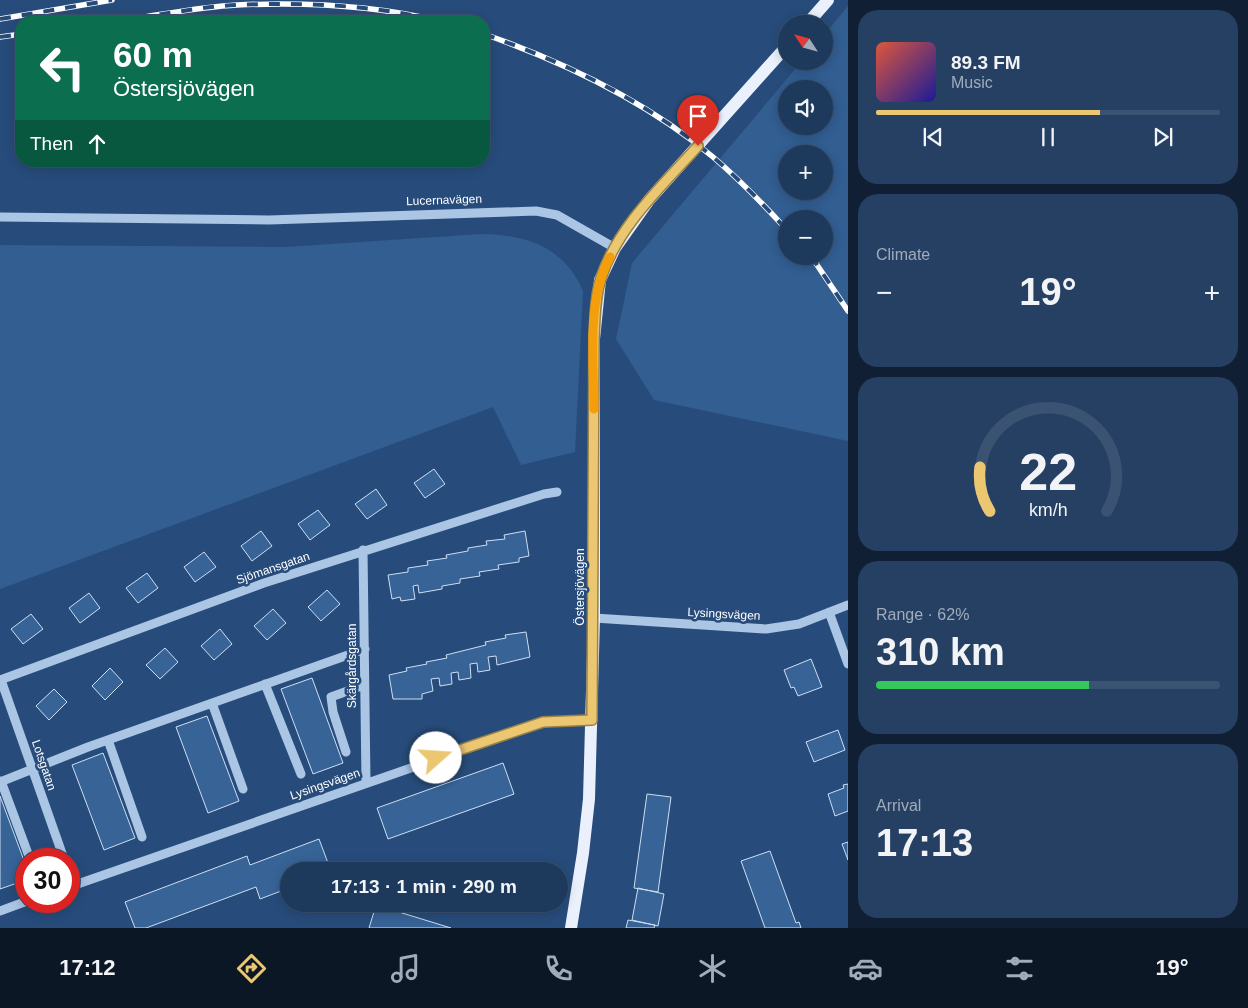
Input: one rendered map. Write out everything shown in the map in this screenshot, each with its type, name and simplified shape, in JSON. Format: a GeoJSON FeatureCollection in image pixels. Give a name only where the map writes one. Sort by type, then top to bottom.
{"type":"FeatureCollection","features":[{"type":"Feature","properties":{"kind":"main road"},"geometry":{"type":"LineString","coordinates":[[815,15],[828,0]]}},
{"type":"Feature","properties":{"kind":"main road"},"geometry":{"type":"LineString","coordinates":[[615,248],[649,200],[778,56]]}},
{"type":"Feature","properties":{"kind":"main road","name":"Östersjövägen"},"geometry":{"type":"LineString","coordinates":[[571,928],[588,808],[592,720],[594,339],[600,280],[615,248]]}},
{"type":"Feature","properties":{"kind":"street","name":"Lucernavägen"},"geometry":{"type":"LineString","coordinates":[[0,217],[269,220],[536,211],[557,215],[615,248]]}},
{"type":"Feature","properties":{"kind":"street","name":"Sjömansgatan"},"geometry":{"type":"LineString","coordinates":[[0,680],[264,583],[363,550],[558,492]]}},
{"type":"Feature","properties":{"kind":"street","name":"Skärgårdsgatan"},"geometry":{"type":"LineString","coordinates":[[363,550],[366,782]]}},
{"type":"Feature","properties":{"kind":"street","name":"Lysingsvägen"},"geometry":{"type":"LineString","coordinates":[[594,618],[766,629],[799,624],[848,605]]}},
{"type":"Feature","properties":{"kind":"street"},"geometry":{"type":"LineString","coordinates":[[829,612],[848,664]]}},
{"type":"Feature","properties":{"kind":"street"},"geometry":{"type":"LineString","coordinates":[[26,848],[1,782],[108,740],[365,649]]}},
{"type":"Feature","properties":{"kind":"street","name":"Lotsgatan"},"geometry":{"type":"LineString","coordinates":[[0,680],[60,848]]}},
{"type":"Feature","properties":{"kind":"street"},"geometry":{"type":"LineString","coordinates":[[265,684],[301,774]]}},
{"type":"Feature","properties":{"kind":"street"},"geometry":{"type":"LineString","coordinates":[[346,752],[333,712],[331,698],[364,685]]}},
{"type":"Feature","properties":{"kind":"street"},"geometry":{"type":"LineString","coordinates":[[212,703],[243,788]]}},
{"type":"Feature","properties":{"kind":"street","name":"Lysingsvägen"},"geometry":{"type":"LineString","coordinates":[[80,883],[543,722],[592,720]]}},
{"type":"Feature","properties":{"kind":"street"},"geometry":{"type":"LineString","coordinates":[[108,740],[142,837]]}},
{"type":"Feature","properties":{"kind":"street"},"geometry":{"type":"LineString","coordinates":[[0,911],[15,905]]}},
{"type":"Feature","properties":{"kind":"shaded area"},"geometry":{"type":"Polygon","coordinates":[[[848,6],[848,441],[654,400],[616,339],[632,263],[778,90],[778,135],[833,135],[833,80],[786,80],[794,70],[833,70],[833,24],[848,6]]]}},
{"type":"Feature","properties":{"kind":"shaded area"},"geometry":{"type":"Polygon","coordinates":[[[482,234],[514,237],[542,246],[566,264],[583,291],[575,452],[521,465],[493,407],[0,589],[0,245],[285,247],[482,234]]]}},
{"type":"Feature","properties":{"kind":"building"},"geometry":{"type":"Polygon","coordinates":[[[434,469],[445,484],[425,498],[414,483],[434,469]]]}},
{"type":"Feature","properties":{"kind":"building"},"geometry":{"type":"Polygon","coordinates":[[[376,489],[387,505],[367,519],[355,504],[376,489]]]}},
{"type":"Feature","properties":{"kind":"building"},"geometry":{"type":"Polygon","coordinates":[[[318,510],[330,525],[310,540],[298,524],[318,510]]]}},
{"type":"Feature","properties":{"kind":"building"},"geometry":{"type":"Polygon","coordinates":[[[261,531],[272,546],[252,561],[241,546],[261,531]]]}},
{"type":"Feature","properties":{"kind":"building"},"geometry":{"type":"Polygon","coordinates":[[[525,531],[529,556],[519,558],[519,562],[498,565],[499,569],[479,572],[480,576],[460,579],[460,583],[442,586],[442,589],[419,593],[418,585],[413,586],[415,599],[401,601],[400,597],[392,599],[388,575],[408,572],[408,568],[428,565],[427,561],[447,558],[446,555],[468,551],[468,548],[487,545],[486,541],[505,539],[504,535],[525,531]]]}},
{"type":"Feature","properties":{"kind":"building"},"geometry":{"type":"Polygon","coordinates":[[[204,552],[216,567],[195,582],[184,567],[204,552]]]}},
{"type":"Feature","properties":{"kind":"building"},"geometry":{"type":"Polygon","coordinates":[[[147,573],[158,588],[138,603],[126,588],[147,573]]]}},
{"type":"Feature","properties":{"kind":"building"},"geometry":{"type":"Polygon","coordinates":[[[327,590],[340,604],[321,621],[308,607],[327,590]]]}},
{"type":"Feature","properties":{"kind":"building"},"geometry":{"type":"Polygon","coordinates":[[[89,593],[100,608],[80,623],[69,608],[89,593]]]}},
{"type":"Feature","properties":{"kind":"building"},"geometry":{"type":"Polygon","coordinates":[[[273,609],[286,623],[267,640],[254,626],[273,609]]]}},
{"type":"Feature","properties":{"kind":"building"},"geometry":{"type":"Polygon","coordinates":[[[31,614],[43,629],[23,644],[11,629],[31,614]]]}},
{"type":"Feature","properties":{"kind":"building"},"geometry":{"type":"Polygon","coordinates":[[[220,629],[232,644],[214,660],[201,646],[220,629]]]}},
{"type":"Feature","properties":{"kind":"building"},"geometry":{"type":"Polygon","coordinates":[[[526,632],[530,657],[497,665],[496,656],[488,657],[490,670],[478,672],[477,663],[470,664],[471,678],[459,680],[458,672],[451,673],[452,684],[440,686],[439,678],[431,679],[433,691],[422,694],[422,699],[393,699],[389,675],[407,671],[406,668],[427,664],[426,662],[447,658],[446,655],[486,645],[485,642],[506,638],[505,635],[526,632]]]}},
{"type":"Feature","properties":{"kind":"building"},"geometry":{"type":"Polygon","coordinates":[[[165,648],[178,662],[160,679],[146,665],[165,648]]]}},
{"type":"Feature","properties":{"kind":"building"},"geometry":{"type":"Polygon","coordinates":[[[811,659],[822,687],[798,696],[794,687],[791,688],[784,670],[811,659]]]}},
{"type":"Feature","properties":{"kind":"building"},"geometry":{"type":"Polygon","coordinates":[[[110,668],[123,682],[105,700],[92,686],[110,668]]]}},
{"type":"Feature","properties":{"kind":"building"},"geometry":{"type":"Polygon","coordinates":[[[312,678],[343,763],[313,774],[281,689],[312,678]]]}},
{"type":"Feature","properties":{"kind":"building"},"geometry":{"type":"Polygon","coordinates":[[[54,689],[67,702],[49,720],[36,706],[54,689]]]}},
{"type":"Feature","properties":{"kind":"building"},"geometry":{"type":"Polygon","coordinates":[[[207,716],[239,801],[208,813],[176,727],[207,716]]]}},
{"type":"Feature","properties":{"kind":"building"},"geometry":{"type":"Polygon","coordinates":[[[838,730],[845,750],[814,762],[806,742],[838,730]]]}},
{"type":"Feature","properties":{"kind":"building"},"geometry":{"type":"Polygon","coordinates":[[[103,753],[135,838],[104,850],[72,765],[103,753]]]}},
{"type":"Feature","properties":{"kind":"building"},"geometry":{"type":"Polygon","coordinates":[[[503,763],[514,794],[388,839],[377,808],[503,763]]]}},
{"type":"Feature","properties":{"kind":"building"},"geometry":{"type":"Polygon","coordinates":[[[848,784],[848,811],[835,816],[828,794],[844,788],[843,785],[848,784]]]}},
{"type":"Feature","properties":{"kind":"building"},"geometry":{"type":"Polygon","coordinates":[[[647,794],[671,797],[658,892],[634,888],[647,794]]]}},
{"type":"Feature","properties":{"kind":"building"},"geometry":{"type":"Polygon","coordinates":[[[0,796],[19,848],[15,848],[15,884],[0,889],[0,796]]]}},
{"type":"Feature","properties":{"kind":"building"},"geometry":{"type":"Polygon","coordinates":[[[319,839],[328,862],[280,862],[280,891],[260,899],[256,887],[146,928],[135,928],[125,902],[247,856],[250,865],[319,839]]]}},
{"type":"Feature","properties":{"kind":"building"},"geometry":{"type":"Polygon","coordinates":[[[848,842],[848,860],[842,844],[848,842]]]}},
{"type":"Feature","properties":{"kind":"building"},"geometry":{"type":"Polygon","coordinates":[[[770,851],[796,923],[799,922],[801,928],[765,928],[741,861],[770,851]]]}},
{"type":"Feature","properties":{"kind":"building"},"geometry":{"type":"Polygon","coordinates":[[[638,888],[664,894],[658,926],[632,920],[638,888]]]}},
{"type":"Feature","properties":{"kind":"building"},"geometry":{"type":"Polygon","coordinates":[[[374,912],[399,912],[451,928],[369,928],[374,912]]]}},
{"type":"Feature","properties":{"kind":"building"},"geometry":{"type":"Polygon","coordinates":[[[628,920],[655,925],[654,928],[626,928],[628,920]]]}},
{"type":"Feature","properties":{"kind":"railway"},"geometry":{"type":"LineString","coordinates":[[24,15],[112,0]]}},
{"type":"Feature","properties":{"kind":"railway"},"geometry":{"type":"LineString","coordinates":[[157,15],[222,6],[263,4],[339,6],[390,11],[409,15]]}},
{"type":"Feature","properties":{"kind":"railway"},"geometry":{"type":"LineString","coordinates":[[0,19],[15,16]]}},
{"type":"Feature","properties":{"kind":"railway"},"geometry":{"type":"LineString","coordinates":[[0,37],[15,35]]}},
{"type":"Feature","properties":{"kind":"railway"},"geometry":{"type":"LineString","coordinates":[[490,36],[575,71],[633,101],[660,118],[723,165],[778,221]]}},
{"type":"Feature","properties":{"kind":"railway"},"geometry":{"type":"LineString","coordinates":[[817,265],[848,311]]}},
{"type":"Feature","properties":{"kind":"slow traffic"},"geometry":{"type":"LineString","coordinates":[[594,409],[596,308],[600,280],[610,257]]}},
{"type":"Feature","properties":{"kind":"route"},"geometry":{"type":"LineString","coordinates":[[436,758],[543,722],[592,720],[594,339],[600,280],[606,264],[628,228],[649,200],[698,146]]}}]}
